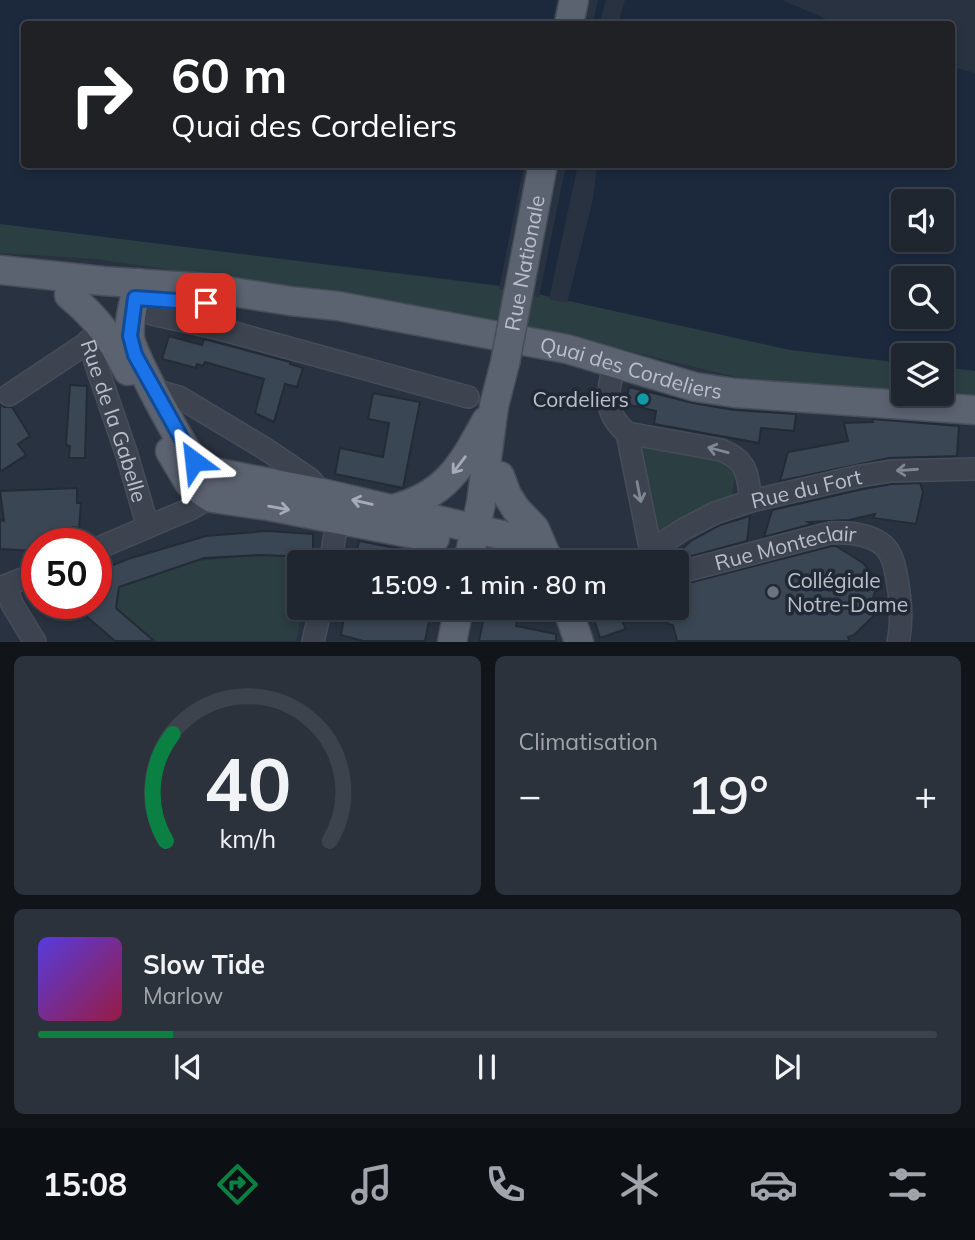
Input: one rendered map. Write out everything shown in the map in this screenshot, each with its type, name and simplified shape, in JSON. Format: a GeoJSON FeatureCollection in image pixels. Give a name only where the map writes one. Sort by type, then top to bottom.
{"type":"FeatureCollection","features":[{"type":"Feature","properties":{"kind":"main road"},"geometry":{"type":"LineString","coordinates":[[570,21],[574,0]]}},
{"type":"Feature","properties":{"kind":"main road","name":"Rue Nationale"},"geometry":{"type":"LineString","coordinates":[[500,385],[542,168]]}},
{"type":"Feature","properties":{"kind":"main road","name":"Quai des Cordeliers"},"geometry":{"type":"LineString","coordinates":[[0,270],[131,292]]}},
{"type":"Feature","properties":{"kind":"main road","name":"Quai des Cordeliers"},"geometry":{"type":"LineString","coordinates":[[0,286],[69,295],[208,288],[338,306],[543,344],[615,362],[672,382],[708,389],[975,410]]}},
{"type":"Feature","properties":{"kind":"main road"},"geometry":{"type":"LineString","coordinates":[[131,292],[131,344],[194,461],[214,472],[322,492],[393,509],[476,542]]}},
{"type":"Feature","properties":{"kind":"main road"},"geometry":{"type":"LineString","coordinates":[[103,334],[131,292]]}},
{"type":"Feature","properties":{"kind":"main road"},"geometry":{"type":"LineString","coordinates":[[69,295],[90,313],[184,476],[197,490],[212,498],[476,542],[525,541],[536,550]]}},
{"type":"Feature","properties":{"kind":"main road"},"geometry":{"type":"LineString","coordinates":[[476,542],[500,476],[505,416],[500,385]]}},
{"type":"Feature","properties":{"kind":"main road"},"geometry":{"type":"LineString","coordinates":[[393,509],[428,498],[445,483],[465,459],[500,385]]}},
{"type":"Feature","properties":{"kind":"main road"},"geometry":{"type":"LineString","coordinates":[[476,542],[500,385]]}},
{"type":"Feature","properties":{"kind":"main road"},"geometry":{"type":"LineString","coordinates":[[500,476],[510,499],[535,529],[544,550]]}},
{"type":"Feature","properties":{"kind":"main road"},"geometry":{"type":"LineString","coordinates":[[452,642],[456,620]]}},
{"type":"Feature","properties":{"kind":"main road"},"geometry":{"type":"LineString","coordinates":[[571,620],[579,642]]}},
{"type":"Feature","properties":{"kind":"street"},"geometry":{"type":"LineString","coordinates":[[131,292],[152,314],[468,397]]}},
{"type":"Feature","properties":{"kind":"street"},"geometry":{"type":"LineString","coordinates":[[9,395],[103,334]]}},
{"type":"Feature","properties":{"kind":"street","name":"Rue de la Gabelle"},"geometry":{"type":"LineString","coordinates":[[103,334],[127,455],[148,527]]}},
{"type":"Feature","properties":{"kind":"street"},"geometry":{"type":"LineString","coordinates":[[615,362],[608,403],[617,424],[628,433],[733,454],[741,460],[746,469],[751,501]]}},
{"type":"Feature","properties":{"kind":"street"},"geometry":{"type":"LineString","coordinates":[[154,390],[179,397],[253,442],[310,480],[322,492]]}},
{"type":"Feature","properties":{"kind":"street"},"geometry":{"type":"LineString","coordinates":[[628,433],[650,550]]}},
{"type":"Feature","properties":{"kind":"street","name":"Rue du Fort"},"geometry":{"type":"LineString","coordinates":[[659,550],[684,529],[715,513],[751,501],[880,473],[925,469],[975,469]]}},
{"type":"Feature","properties":{"kind":"street"},"geometry":{"type":"LineString","coordinates":[[112,542],[212,498],[242,478]]}},
{"type":"Feature","properties":{"kind":"street"},"geometry":{"type":"LineString","coordinates":[[332,550],[338,519]]}},
{"type":"Feature","properties":{"kind":"street","name":"Rue Monteclair"},"geometry":{"type":"LineString","coordinates":[[689,570],[831,533],[850,532],[862,535],[890,552],[897,577],[902,616],[898,642]]}},
{"type":"Feature","properties":{"kind":"street"},"geometry":{"type":"LineString","coordinates":[[21,580],[3,587],[35,642]]}},
{"type":"Feature","properties":{"kind":"street"},"geometry":{"type":"LineString","coordinates":[[313,642],[317,620]]}},
{"type":"Feature","properties":{"kind":"shaded area"},"geometry":{"type":"Polygon","coordinates":[[[0,220],[451,269],[891,356],[891,390],[736,377],[542,330],[367,297],[95,259],[0,253],[0,220]]]}},
{"type":"Feature","properties":{"kind":"shaded area"},"geometry":{"type":"Polygon","coordinates":[[[954,367],[975,371],[975,396],[954,395],[954,367]]]}},
{"type":"Feature","properties":{"kind":"shaded area"},"geometry":{"type":"Polygon","coordinates":[[[633,447],[724,457],[736,471],[731,500],[658,536],[633,447]]]}},
{"type":"Feature","properties":{"kind":"shaded area"},"geometry":{"type":"Polygon","coordinates":[[[260,555],[287,556],[287,620],[300,620],[296,641],[154,641],[116,608],[118,587],[196,561],[260,555]]]}},
{"type":"Feature","properties":{"kind":"water"},"geometry":{"type":"Polygon","coordinates":[[[0,0],[782,0],[831,21],[21,21],[21,168],[955,168],[955,68],[975,73],[975,371],[954,368],[954,343],[891,343],[891,362],[790,350],[501,286],[0,224],[0,0]]]}},
{"type":"Feature","properties":{"kind":"pier"},"geometry":{"type":"Polygon","coordinates":[[[557,0],[598,0],[594,21],[553,21],[557,0]]]}},
{"type":"Feature","properties":{"kind":"pier"},"geometry":{"type":"Polygon","coordinates":[[[606,0],[625,0],[619,21],[600,21],[606,0]]]}},
{"type":"Feature","properties":{"kind":"pier"},"geometry":{"type":"Polygon","coordinates":[[[523,168],[565,168],[539,297],[499,289],[523,168]]]}},
{"type":"Feature","properties":{"kind":"pier"},"geometry":{"type":"Polygon","coordinates":[[[577,168],[597,168],[593,199],[567,303],[549,299],[577,168]]]}},
{"type":"Feature","properties":{"kind":"building"},"geometry":{"type":"Polygon","coordinates":[[[169,336],[202,345],[204,339],[290,362],[303,368],[297,387],[285,384],[274,422],[255,413],[264,379],[205,362],[203,366],[197,364],[196,368],[162,359],[169,336]]]}},
{"type":"Feature","properties":{"kind":"building"},"geometry":{"type":"Polygon","coordinates":[[[70,385],[87,386],[85,458],[69,458],[70,446],[66,445],[70,385]]]}},
{"type":"Feature","properties":{"kind":"building"},"geometry":{"type":"Polygon","coordinates":[[[629,387],[734,410],[796,414],[794,431],[761,428],[759,443],[654,424],[656,411],[626,404],[629,387]]]}},
{"type":"Feature","properties":{"kind":"building"},"geometry":{"type":"Polygon","coordinates":[[[373,393],[420,402],[403,488],[335,474],[340,448],[383,457],[389,423],[368,419],[373,393]]]}},
{"type":"Feature","properties":{"kind":"building"},"geometry":{"type":"Polygon","coordinates":[[[0,404],[12,407],[30,436],[18,444],[26,455],[0,472],[0,404]]]}},
{"type":"Feature","properties":{"kind":"building"},"geometry":{"type":"Polygon","coordinates":[[[872,419],[959,426],[957,456],[889,458],[780,481],[788,452],[848,441],[844,423],[873,422],[872,419]]]}},
{"type":"Feature","properties":{"kind":"building"},"geometry":{"type":"Polygon","coordinates":[[[920,483],[923,492],[916,524],[873,518],[875,514],[849,520],[808,522],[812,524],[764,537],[772,510],[863,489],[920,483]]]}},
{"type":"Feature","properties":{"kind":"building"},"geometry":{"type":"Polygon","coordinates":[[[77,488],[77,503],[81,503],[79,528],[21,528],[21,550],[0,549],[0,520],[4,521],[0,491],[77,488]]]}},
{"type":"Feature","properties":{"kind":"building"},"geometry":{"type":"Polygon","coordinates":[[[750,516],[747,541],[689,557],[689,550],[681,550],[692,540],[720,525],[750,516]]]}},
{"type":"Feature","properties":{"kind":"building"},"geometry":{"type":"Polygon","coordinates":[[[267,531],[313,534],[313,550],[287,550],[287,556],[204,558],[119,587],[116,608],[154,641],[115,641],[89,619],[112,619],[112,566],[206,536],[267,531]]]}},
{"type":"Feature","properties":{"kind":"building"},"geometry":{"type":"Polygon","coordinates":[[[359,541],[406,550],[357,550],[359,541]]]}},
{"type":"Feature","properties":{"kind":"building","name":"Collégiale Notre-Dame"},"geometry":{"type":"Polygon","coordinates":[[[836,546],[863,563],[875,578],[872,582],[877,586],[871,604],[886,604],[854,635],[848,637],[849,641],[677,641],[673,625],[668,624],[667,620],[689,620],[689,583],[836,546]]]}},
{"type":"Feature","properties":{"kind":"building"},"geometry":{"type":"Polygon","coordinates":[[[343,620],[429,620],[425,641],[363,641],[341,635],[343,620]]]}},
{"type":"Feature","properties":{"kind":"building"},"geometry":{"type":"Polygon","coordinates":[[[483,620],[517,620],[516,626],[556,634],[556,641],[479,641],[483,620]]]}},
{"type":"Feature","properties":{"kind":"building"},"geometry":{"type":"Polygon","coordinates":[[[594,620],[625,620],[622,621],[626,629],[600,638],[594,620]]]}},
{"type":"Feature","properties":{"kind":"place","name":"Cordeliers"},"geometry":{"type":"Point","coordinates":[643,399]}},
{"type":"Feature","properties":{"kind":"place","name":"Collégiale Notre-Dame"},"geometry":{"type":"Point","coordinates":[773,592]}},
{"type":"Feature","properties":{"kind":"route"},"geometry":{"type":"LineString","coordinates":[[194,461],[135,355],[130,328],[135,298],[206,303]]}}]}
